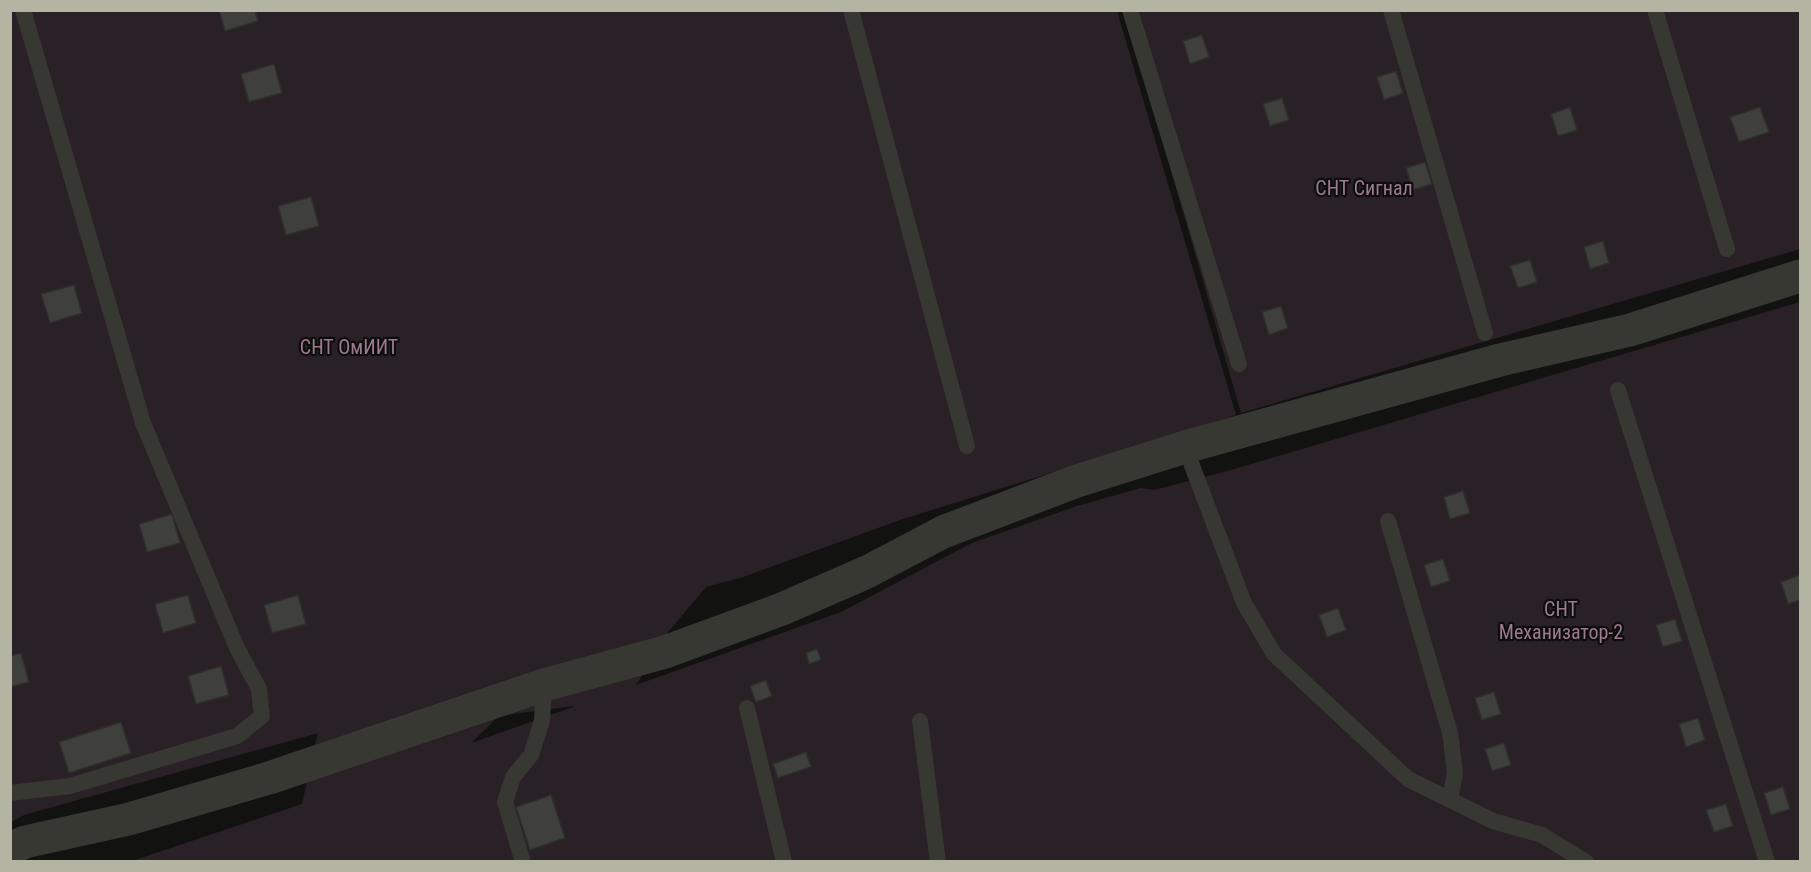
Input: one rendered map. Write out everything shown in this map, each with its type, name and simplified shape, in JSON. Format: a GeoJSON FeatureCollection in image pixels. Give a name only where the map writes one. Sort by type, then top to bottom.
{"type":"FeatureCollection","features":[{"type":"Feature","properties":{"kind":"street"},"geometry":{"type":"LineString","coordinates":[[15,839],[129,819],[258,781],[544,685],[665,652],[721,633],[867,572],[943,532],[1074,482],[1185,447],[1500,360],[1630,330],[1800,276]]}},
{"type":"Feature","properties":{"kind":"lane"},"geometry":{"type":"LineString","coordinates":[[10,793],[70,786],[237,736],[262,716],[260,689],[237,648],[143,423],[23,10]]}},
{"type":"Feature","properties":{"kind":"lane"},"geometry":{"type":"LineString","coordinates":[[851,10],[967,446]]}},
{"type":"Feature","properties":{"kind":"lane"},"geometry":{"type":"LineString","coordinates":[[1130,10],[1239,364]]}},
{"type":"Feature","properties":{"kind":"lane"},"geometry":{"type":"LineString","coordinates":[[1391,10],[1485,333]]}},
{"type":"Feature","properties":{"kind":"lane"},"geometry":{"type":"LineString","coordinates":[[1655,10],[1727,249]]}},
{"type":"Feature","properties":{"kind":"lane"},"geometry":{"type":"LineString","coordinates":[[1618,390],[1767,861]]}},
{"type":"Feature","properties":{"kind":"lane"},"geometry":{"type":"LineString","coordinates":[[1185,447],[1244,603],[1274,654],[1408,779],[1493,821],[1542,835],[1586,861]]}},
{"type":"Feature","properties":{"kind":"lane"},"geometry":{"type":"LineString","coordinates":[[1388,521],[1450,733],[1455,773],[1450,800]]}},
{"type":"Feature","properties":{"kind":"lane"},"geometry":{"type":"LineString","coordinates":[[522,861],[505,802],[513,777],[531,755],[542,721],[544,685]]}},
{"type":"Feature","properties":{"kind":"lane"},"geometry":{"type":"LineString","coordinates":[[747,708],[784,861]]}},
{"type":"Feature","properties":{"kind":"lane"},"geometry":{"type":"LineString","coordinates":[[920,721],[938,861]]}},
{"type":"Feature","properties":{"kind":"green space"},"geometry":{"type":"Polygon","coordinates":[[[11,11],[1117,11],[1236,415],[900,520],[743,577],[706,587],[669,631],[636,685],[841,612],[972,543],[1077,506],[1141,488],[1154,490],[1231,470],[1800,302],[1800,861],[132,861],[302,804],[318,733],[24,815],[11,822],[11,11]],[[573,707],[499,716],[471,743],[573,707]]]}},
{"type":"Feature","properties":{"kind":"green space","name":"СНТ Сигнал"},"geometry":{"type":"Polygon","coordinates":[[[1125,11],[1800,11],[1800,249],[1241,413],[1125,11]]]}},
{"type":"Feature","properties":{"kind":"building"},"geometry":{"type":"Polygon","coordinates":[[[219,10],[255,10],[258,21],[225,31],[219,10]]]}},
{"type":"Feature","properties":{"kind":"building"},"geometry":{"type":"Polygon","coordinates":[[[1202,35],[1209,57],[1190,64],[1183,41],[1202,35]]]}},
{"type":"Feature","properties":{"kind":"building"},"geometry":{"type":"Polygon","coordinates":[[[274,64],[282,93],[249,102],[241,74],[274,64]]]}},
{"type":"Feature","properties":{"kind":"building"},"geometry":{"type":"Polygon","coordinates":[[[1396,71],[1403,93],[1384,100],[1377,77],[1396,71]]]}},
{"type":"Feature","properties":{"kind":"building"},"geometry":{"type":"Polygon","coordinates":[[[1282,98],[1289,120],[1270,126],[1263,104],[1282,98]]]}},
{"type":"Feature","properties":{"kind":"building"},"geometry":{"type":"Polygon","coordinates":[[[1570,107],[1577,130],[1558,136],[1551,114],[1570,107]]]}},
{"type":"Feature","properties":{"kind":"building"},"geometry":{"type":"Polygon","coordinates":[[[1760,107],[1769,132],[1739,142],[1730,117],[1760,107]]]}},
{"type":"Feature","properties":{"kind":"building"},"geometry":{"type":"Polygon","coordinates":[[[1425,162],[1432,184],[1413,190],[1406,168],[1425,162]]]}},
{"type":"Feature","properties":{"kind":"building"},"geometry":{"type":"Polygon","coordinates":[[[311,197],[319,226],[286,235],[278,206],[311,197]]]}},
{"type":"Feature","properties":{"kind":"building"},"geometry":{"type":"Polygon","coordinates":[[[1603,241],[1609,263],[1590,269],[1584,247],[1603,241]]]}},
{"type":"Feature","properties":{"kind":"building"},"geometry":{"type":"Polygon","coordinates":[[[1530,260],[1537,282],[1518,288],[1510,266],[1530,260]]]}},
{"type":"Feature","properties":{"kind":"building"},"geometry":{"type":"Polygon","coordinates":[[[74,285],[82,313],[50,323],[41,294],[74,285]]]}},
{"type":"Feature","properties":{"kind":"building"},"geometry":{"type":"Polygon","coordinates":[[[1281,306],[1288,328],[1269,335],[1262,312],[1281,306]]]}},
{"type":"Feature","properties":{"kind":"building"},"geometry":{"type":"Polygon","coordinates":[[[1463,491],[1470,513],[1450,519],[1444,497],[1463,491]]]}},
{"type":"Feature","properties":{"kind":"building"},"geometry":{"type":"Polygon","coordinates":[[[172,514],[180,543],[147,552],[139,524],[172,514]]]}},
{"type":"Feature","properties":{"kind":"building"},"geometry":{"type":"Polygon","coordinates":[[[1443,559],[1450,581],[1431,587],[1424,565],[1443,559]]]}},
{"type":"Feature","properties":{"kind":"building"},"geometry":{"type":"Polygon","coordinates":[[[1800,575],[1800,600],[1788,604],[1781,582],[1800,575]]]}},
{"type":"Feature","properties":{"kind":"building"},"geometry":{"type":"Polygon","coordinates":[[[188,595],[196,623],[163,633],[155,604],[188,595]]]}},
{"type":"Feature","properties":{"kind":"building"},"geometry":{"type":"Polygon","coordinates":[[[298,595],[306,624],[272,633],[264,605],[298,595]]]}},
{"type":"Feature","properties":{"kind":"building"},"geometry":{"type":"Polygon","coordinates":[[[1338,608],[1346,630],[1327,637],[1319,615],[1338,608]]]}},
{"type":"Feature","properties":{"kind":"building"},"geometry":{"type":"Polygon","coordinates":[[[1675,619],[1682,641],[1663,647],[1656,625],[1675,619]]]}},
{"type":"Feature","properties":{"kind":"building"},"geometry":{"type":"Polygon","coordinates":[[[817,649],[821,660],[809,664],[806,653],[817,649]]]}},
{"type":"Feature","properties":{"kind":"building"},"geometry":{"type":"Polygon","coordinates":[[[21,653],[29,682],[10,687],[10,656],[21,653]]]}},
{"type":"Feature","properties":{"kind":"building"},"geometry":{"type":"Polygon","coordinates":[[[221,666],[229,695],[196,704],[188,676],[221,666]]]}},
{"type":"Feature","properties":{"kind":"building"},"geometry":{"type":"Polygon","coordinates":[[[766,680],[772,696],[756,702],[750,686],[766,680]]]}},
{"type":"Feature","properties":{"kind":"building"},"geometry":{"type":"Polygon","coordinates":[[[1494,692],[1501,714],[1482,720],[1475,698],[1494,692]]]}},
{"type":"Feature","properties":{"kind":"building"},"geometry":{"type":"Polygon","coordinates":[[[1698,718],[1705,740],[1686,747],[1679,724],[1698,718]]]}},
{"type":"Feature","properties":{"kind":"building"},"geometry":{"type":"Polygon","coordinates":[[[121,722],[131,753],[69,773],[59,742],[121,722]]]}},
{"type":"Feature","properties":{"kind":"building"},"geometry":{"type":"Polygon","coordinates":[[[1504,743],[1511,765],[1492,771],[1485,749],[1504,743]]]}},
{"type":"Feature","properties":{"kind":"building"},"geometry":{"type":"Polygon","coordinates":[[[806,752],[811,767],[778,778],[773,764],[806,752]]]}},
{"type":"Feature","properties":{"kind":"building"},"geometry":{"type":"Polygon","coordinates":[[[1783,787],[1790,809],[1771,815],[1764,793],[1783,787]]]}},
{"type":"Feature","properties":{"kind":"building"},"geometry":{"type":"Polygon","coordinates":[[[551,795],[565,838],[530,850],[516,807],[551,795]]]}},
{"type":"Feature","properties":{"kind":"building"},"geometry":{"type":"Polygon","coordinates":[[[1726,804],[1733,826],[1714,832],[1706,810],[1726,804]]]}},
{"type":"Feature","properties":{"kind":"park label","name":"СНТ ОмИИТ"},"geometry":{"type":"Point","coordinates":[349,349]}},
{"type":"Feature","properties":{"kind":"park label","name":"СНТ Механизатор-2"},"geometry":{"type":"Point","coordinates":[1561,622]}}]}
